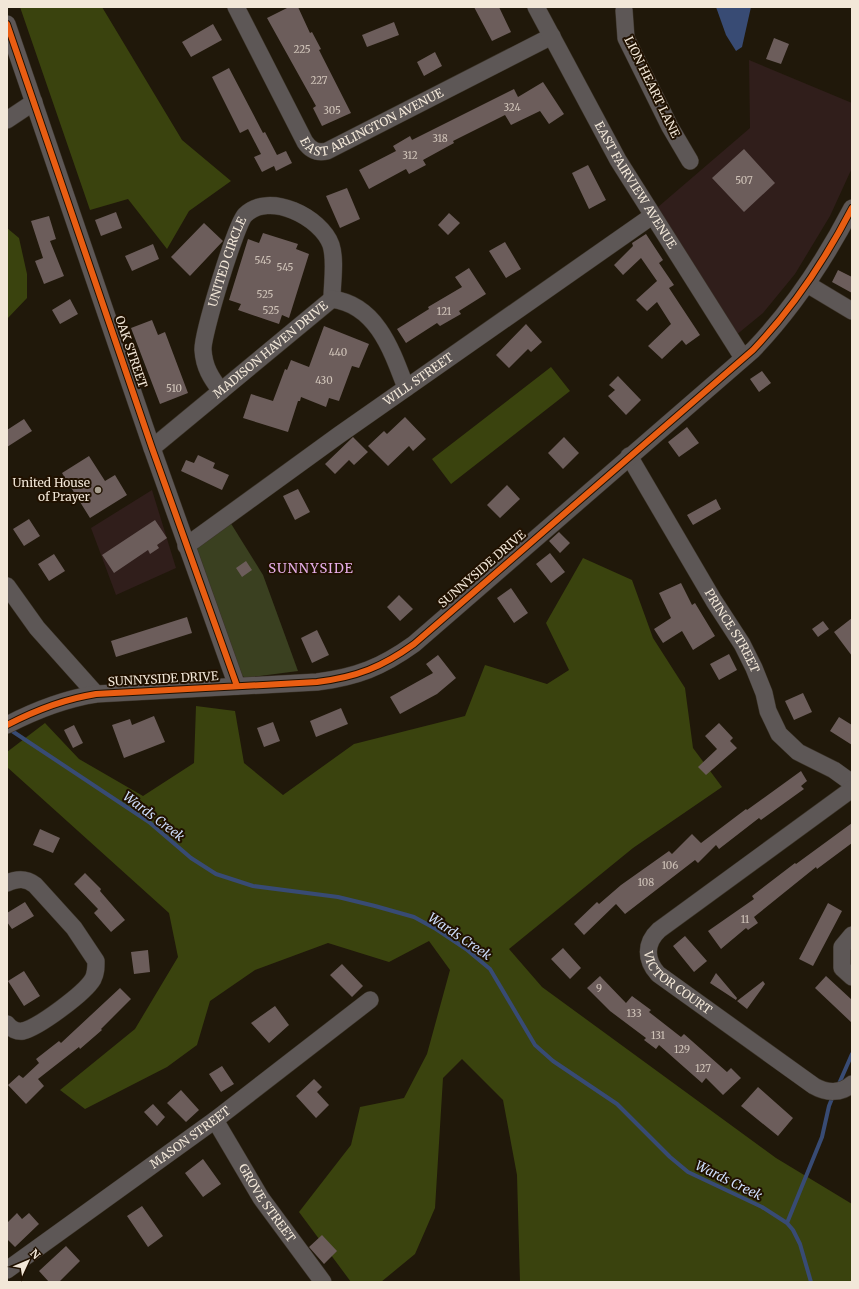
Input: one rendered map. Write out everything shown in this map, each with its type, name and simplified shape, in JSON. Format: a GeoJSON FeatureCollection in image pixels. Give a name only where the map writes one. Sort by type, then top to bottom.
{"type":"FeatureCollection","features":[{"type":"Feature","properties":{"kind":"street","name":"EAST ARLINGTON AVENUE"},"geometry":{"type":"LineString","coordinates":[[236,7],[305,142],[312,150],[322,152],[327,151],[552,36]]}},
{"type":"Feature","properties":{"kind":"street","name":"EAST FAIRVIEW AVENUE"},"geometry":{"type":"LineString","coordinates":[[536,7],[618,160],[742,358]]}},
{"type":"Feature","properties":{"kind":"street","name":"LION HEART LANE"},"geometry":{"type":"LineString","coordinates":[[624,8],[626,38],[670,128],[690,161]]}},
{"type":"Feature","properties":{"kind":"street","name":"OAK STREET"},"geometry":{"type":"LineString","coordinates":[[7,24],[152,448],[236,686]]}},
{"type":"Feature","properties":{"kind":"street"},"geometry":{"type":"LineString","coordinates":[[7,120],[34,102]]}},
{"type":"Feature","properties":{"kind":"street","name":"UNITED CIRCLE"},"geometry":{"type":"LineString","coordinates":[[221,391],[211,378],[205,364],[203,348],[211,306],[227,265],[238,227],[247,214],[262,206],[279,206],[301,215],[322,230],[329,242],[333,255],[332,299]]}},
{"type":"Feature","properties":{"kind":"street","name":"SUNNYSIDE DRIVE"},"geometry":{"type":"LineString","coordinates":[[7,725],[50,705],[73,698],[96,694],[317,682],[344,678],[369,671],[392,659],[414,644],[742,358],[767,334],[808,284],[832,246],[852,208]]}},
{"type":"Feature","properties":{"kind":"street","name":"WILL STREET"},"geometry":{"type":"LineString","coordinates":[[186,546],[406,388],[652,216]]}},
{"type":"Feature","properties":{"kind":"street"},"geometry":{"type":"LineString","coordinates":[[808,284],[852,311]]}},
{"type":"Feature","properties":{"kind":"street","name":"MADISON HAVEN DRIVE"},"geometry":{"type":"LineString","coordinates":[[152,448],[332,299],[352,304],[371,318],[392,354],[406,388]]}},
{"type":"Feature","properties":{"kind":"street","name":"PRINCE STREET"},"geometry":{"type":"LineString","coordinates":[[629,456],[710,594],[742,644],[754,668],[764,694],[770,717],[779,734],[798,752],[834,770],[852,783]]}},
{"type":"Feature","properties":{"kind":"street"},"geometry":{"type":"LineString","coordinates":[[7,586],[37,628],[96,694]]}},
{"type":"Feature","properties":{"kind":"street","name":"VICTOR COURT"},"geometry":{"type":"LineString","coordinates":[[852,788],[660,930],[649,943],[648,952],[649,960],[658,974],[820,1090],[836,1092],[852,1084]]}},
{"type":"Feature","properties":{"kind":"street"},"geometry":{"type":"LineString","coordinates":[[7,883],[19,879],[25,879],[35,885],[74,928],[96,961],[96,967],[95,974],[89,984],[59,1010],[42,1021],[25,1031],[14,1030],[7,1024]]}},
{"type":"Feature","properties":{"kind":"street"},"geometry":{"type":"LineString","coordinates":[[852,935],[842,947],[842,968],[852,976]]}},
{"type":"Feature","properties":{"kind":"street","name":"MASON STREET"},"geometry":{"type":"LineString","coordinates":[[7,1270],[215,1120],[370,1000]]}},
{"type":"Feature","properties":{"kind":"street","name":"GROVE STREET"},"geometry":{"type":"LineString","coordinates":[[215,1120],[261,1198],[323,1282]]}},
{"type":"Feature","properties":{"kind":"street"},"geometry":{"type":"LineString","coordinates":[[7,1278],[10,1282]]}},
{"type":"Feature","properties":{"kind":"shaded area"},"geometry":{"type":"Polygon","coordinates":[[[749,60],[852,103],[852,168],[830,216],[795,274],[763,313],[735,336],[658,207],[750,128],[749,60]]]}},
{"type":"Feature","properties":{"kind":"shaded area"},"geometry":{"type":"Polygon","coordinates":[[[152,490],[176,568],[116,595],[91,528],[152,490]]]}},
{"type":"Feature","properties":{"kind":"green space"},"geometry":{"type":"Polygon","coordinates":[[[20,7],[102,7],[182,140],[231,181],[189,211],[167,249],[128,199],[90,210],[20,7]]]}},
{"type":"Feature","properties":{"kind":"green space"},"geometry":{"type":"Polygon","coordinates":[[[7,228],[19,238],[27,274],[27,298],[7,319],[7,228]]]}},
{"type":"Feature","properties":{"kind":"green space"},"geometry":{"type":"Polygon","coordinates":[[[551,367],[570,391],[451,484],[432,459],[551,367]]]}},
{"type":"Feature","properties":{"kind":"green space"},"geometry":{"type":"Polygon","coordinates":[[[230,522],[263,575],[298,671],[245,678],[235,669],[192,548],[230,522]]]}},
{"type":"Feature","properties":{"kind":"green space"},"geometry":{"type":"Polygon","coordinates":[[[583,558],[632,580],[653,638],[685,688],[693,748],[722,787],[633,848],[509,949],[542,987],[776,1158],[852,1204],[852,1282],[520,1282],[517,1175],[503,1100],[462,1059],[443,1078],[435,1208],[415,1254],[381,1282],[351,1282],[299,1212],[351,1145],[360,1107],[404,1098],[427,1054],[450,970],[429,941],[389,962],[328,943],[255,970],[210,1001],[197,1045],[167,1067],[85,1109],[60,1090],[135,1029],[178,957],[169,913],[7,767],[7,752],[45,723],[79,759],[143,796],[194,763],[196,706],[235,711],[244,763],[283,795],[354,744],[465,716],[485,665],[547,684],[569,670],[546,623],[583,558]]]}},
{"type":"Feature","properties":{"kind":"water"},"geometry":{"type":"Polygon","coordinates":[[[716,7],[751,7],[742,47],[736,51],[726,35],[716,7]]]}},
{"type":"Feature","properties":{"kind":"building"},"geometry":{"type":"Polygon","coordinates":[[[289,7],[298,7],[310,33],[312,32],[321,49],[319,50],[351,113],[322,126],[313,108],[316,106],[267,18],[289,7]]]}},
{"type":"Feature","properties":{"kind":"building"},"geometry":{"type":"Polygon","coordinates":[[[474,7],[499,7],[511,32],[492,41],[474,7]]]}},
{"type":"Feature","properties":{"kind":"building"},"geometry":{"type":"Polygon","coordinates":[[[394,22],[399,35],[367,47],[362,35],[394,22]]]}},
{"type":"Feature","properties":{"kind":"building"},"geometry":{"type":"Polygon","coordinates":[[[213,24],[222,40],[191,57],[182,42],[213,24]]]}},
{"type":"Feature","properties":{"kind":"building"},"geometry":{"type":"Polygon","coordinates":[[[774,38],[789,44],[781,64],[766,59],[774,38]]]}},
{"type":"Feature","properties":{"kind":"building"},"geometry":{"type":"Polygon","coordinates":[[[435,52],[442,66],[424,76],[417,62],[435,52]]]}},
{"type":"Feature","properties":{"kind":"building"},"geometry":{"type":"Polygon","coordinates":[[[229,68],[263,133],[265,132],[277,155],[286,151],[292,163],[276,171],[274,166],[262,172],[254,157],[261,154],[248,129],[240,133],[212,77],[229,68]]]}},
{"type":"Feature","properties":{"kind":"building"},"geometry":{"type":"Polygon","coordinates":[[[543,82],[564,114],[549,124],[540,111],[511,125],[505,115],[453,141],[454,143],[423,160],[426,165],[409,174],[406,169],[369,189],[359,170],[396,151],[393,146],[410,136],[412,140],[514,89],[518,97],[543,82]]]}},
{"type":"Feature","properties":{"kind":"building"},"geometry":{"type":"Polygon","coordinates":[[[744,149],[775,183],[744,212],[712,178],[744,149]]]}},
{"type":"Feature","properties":{"kind":"building"},"geometry":{"type":"Polygon","coordinates":[[[588,165],[606,200],[589,209],[572,173],[588,165]]]}},
{"type":"Feature","properties":{"kind":"building"},"geometry":{"type":"Polygon","coordinates":[[[347,188],[360,219],[340,228],[326,196],[347,188]]]}},
{"type":"Feature","properties":{"kind":"building"},"geometry":{"type":"Polygon","coordinates":[[[116,212],[122,228],[101,236],[95,220],[116,212]]]}},
{"type":"Feature","properties":{"kind":"building"},"geometry":{"type":"Polygon","coordinates":[[[449,213],[460,223],[448,235],[438,225],[449,213]]]}},
{"type":"Feature","properties":{"kind":"building"},"geometry":{"type":"Polygon","coordinates":[[[49,216],[56,239],[50,241],[64,276],[44,284],[35,261],[43,258],[31,221],[49,216]]]}},
{"type":"Feature","properties":{"kind":"building"},"geometry":{"type":"Polygon","coordinates":[[[204,223],[223,241],[190,276],[171,257],[204,223]]]}},
{"type":"Feature","properties":{"kind":"building"},"geometry":{"type":"Polygon","coordinates":[[[263,233],[298,244],[296,249],[309,254],[289,318],[282,315],[279,324],[238,310],[241,304],[229,300],[248,239],[259,243],[263,233]]]}},
{"type":"Feature","properties":{"kind":"building"},"geometry":{"type":"Polygon","coordinates":[[[646,234],[663,260],[659,263],[674,285],[669,288],[700,335],[686,345],[682,340],[662,359],[648,346],[671,324],[657,302],[647,311],[636,300],[657,281],[641,258],[623,275],[614,265],[633,246],[632,243],[646,234]]]}},
{"type":"Feature","properties":{"kind":"building"},"geometry":{"type":"Polygon","coordinates":[[[505,242],[521,269],[506,278],[489,251],[505,242]]]}},
{"type":"Feature","properties":{"kind":"building"},"geometry":{"type":"Polygon","coordinates":[[[153,244],[159,259],[132,271],[125,256],[153,244]]]}},
{"type":"Feature","properties":{"kind":"building"},"geometry":{"type":"Polygon","coordinates":[[[469,268],[486,294],[459,311],[461,314],[440,326],[437,323],[406,343],[397,329],[429,309],[428,307],[462,287],[455,277],[469,268]]]}},
{"type":"Feature","properties":{"kind":"building"},"geometry":{"type":"Polygon","coordinates":[[[838,270],[852,277],[852,293],[832,282],[838,270]]]}},
{"type":"Feature","properties":{"kind":"building"},"geometry":{"type":"Polygon","coordinates":[[[70,299],[78,314],[60,324],[52,310],[70,299]]]}},
{"type":"Feature","properties":{"kind":"building"},"geometry":{"type":"Polygon","coordinates":[[[152,320],[158,335],[165,332],[188,393],[160,404],[131,328],[152,320]]]}},
{"type":"Feature","properties":{"kind":"building"},"geometry":{"type":"Polygon","coordinates":[[[526,324],[542,342],[531,352],[528,349],[509,368],[496,355],[526,324]]]}},
{"type":"Feature","properties":{"kind":"building"},"geometry":{"type":"Polygon","coordinates":[[[324,326],[369,344],[359,368],[352,366],[339,401],[329,398],[326,407],[301,397],[300,401],[298,401],[288,432],[243,418],[251,394],[273,401],[285,369],[287,370],[291,360],[309,367],[324,326]]]}},
{"type":"Feature","properties":{"kind":"building"},"geometry":{"type":"Polygon","coordinates":[[[762,371],[771,383],[759,392],[750,379],[762,371]]]}},
{"type":"Feature","properties":{"kind":"building"},"geometry":{"type":"Polygon","coordinates":[[[618,376],[641,400],[626,415],[608,396],[615,390],[609,385],[618,376]]]}},
{"type":"Feature","properties":{"kind":"building"},"geometry":{"type":"Polygon","coordinates":[[[405,417],[426,439],[413,451],[409,446],[388,466],[368,446],[384,431],[387,434],[405,417]]]}},
{"type":"Feature","properties":{"kind":"building"},"geometry":{"type":"Polygon","coordinates":[[[24,419],[32,431],[7,447],[7,430],[24,419]]]}},
{"type":"Feature","properties":{"kind":"building"},"geometry":{"type":"Polygon","coordinates":[[[687,427],[699,443],[679,457],[668,442],[687,427]]]}},
{"type":"Feature","properties":{"kind":"building"},"geometry":{"type":"Polygon","coordinates":[[[353,437],[368,452],[354,465],[349,460],[335,474],[325,464],[353,437]]]}},
{"type":"Feature","properties":{"kind":"building"},"geometry":{"type":"Polygon","coordinates":[[[564,437],[579,453],[563,469],[548,453],[564,437]]]}},
{"type":"Feature","properties":{"kind":"building"},"geometry":{"type":"Polygon","coordinates":[[[198,455],[215,463],[213,468],[229,475],[222,490],[181,471],[186,460],[194,463],[198,455]]]}},
{"type":"Feature","properties":{"kind":"building","name":"United House of Prayer"},"geometry":{"type":"Polygon","coordinates":[[[89,456],[105,481],[115,475],[127,495],[90,518],[62,473],[89,456]]]}},
{"type":"Feature","properties":{"kind":"building"},"geometry":{"type":"Polygon","coordinates":[[[507,485],[520,499],[500,518],[487,505],[507,485]]]}},
{"type":"Feature","properties":{"kind":"building"},"geometry":{"type":"Polygon","coordinates":[[[298,489],[310,512],[295,520],[283,496],[298,489]]]}},
{"type":"Feature","properties":{"kind":"building"},"geometry":{"type":"Polygon","coordinates":[[[716,499],[721,509],[693,525],[687,515],[716,499]]]}},
{"type":"Feature","properties":{"kind":"building"},"geometry":{"type":"Polygon","coordinates":[[[29,519],[40,536],[24,546],[13,529],[29,519]]]}},
{"type":"Feature","properties":{"kind":"building"},"geometry":{"type":"Polygon","coordinates":[[[155,520],[167,538],[157,545],[159,548],[150,554],[148,550],[114,573],[102,555],[155,520]]]}},
{"type":"Feature","properties":{"kind":"building"},"geometry":{"type":"Polygon","coordinates":[[[559,532],[570,543],[560,553],[549,541],[559,532]]]}},
{"type":"Feature","properties":{"kind":"building"},"geometry":{"type":"Polygon","coordinates":[[[550,553],[565,572],[551,583],[536,564],[550,553]]]}},
{"type":"Feature","properties":{"kind":"building"},"geometry":{"type":"Polygon","coordinates":[[[54,554],[65,571],[49,581],[38,564],[54,554]]]}},
{"type":"Feature","properties":{"kind":"building"},"geometry":{"type":"Polygon","coordinates":[[[246,561],[252,570],[242,577],[236,568],[246,561]]]}},
{"type":"Feature","properties":{"kind":"building"},"geometry":{"type":"Polygon","coordinates":[[[681,583],[692,605],[695,603],[715,636],[693,650],[682,631],[663,643],[654,629],[671,618],[659,593],[681,583]]]}},
{"type":"Feature","properties":{"kind":"building"},"geometry":{"type":"Polygon","coordinates":[[[511,588],[528,613],[514,623],[497,598],[511,588]]]}},
{"type":"Feature","properties":{"kind":"building"},"geometry":{"type":"Polygon","coordinates":[[[399,595],[413,609],[400,621],[387,607],[399,595]]]}},
{"type":"Feature","properties":{"kind":"building"},"geometry":{"type":"Polygon","coordinates":[[[187,617],[192,633],[116,657],[111,641],[187,617]]]}},
{"type":"Feature","properties":{"kind":"building"},"geometry":{"type":"Polygon","coordinates":[[[852,618],[852,656],[834,632],[852,618]]]}},
{"type":"Feature","properties":{"kind":"building"},"geometry":{"type":"Polygon","coordinates":[[[823,621],[829,629],[818,637],[812,629],[823,621]]]}},
{"type":"Feature","properties":{"kind":"building"},"geometry":{"type":"Polygon","coordinates":[[[317,630],[329,655],[312,663],[301,638],[317,630]]]}},
{"type":"Feature","properties":{"kind":"building"},"geometry":{"type":"Polygon","coordinates":[[[729,654],[737,670],[719,680],[710,664],[729,654]]]}},
{"type":"Feature","properties":{"kind":"building"},"geometry":{"type":"Polygon","coordinates":[[[438,655],[456,678],[437,694],[400,714],[390,697],[433,673],[426,664],[438,655]]]}},
{"type":"Feature","properties":{"kind":"building"},"geometry":{"type":"Polygon","coordinates":[[[803,693],[812,712],[794,720],[785,701],[803,693]]]}},
{"type":"Feature","properties":{"kind":"building"},"geometry":{"type":"Polygon","coordinates":[[[341,708],[348,724],[316,737],[310,721],[341,708]]]}},
{"type":"Feature","properties":{"kind":"building"},"geometry":{"type":"Polygon","coordinates":[[[154,716],[165,742],[124,758],[112,725],[130,719],[132,725],[154,716]]]}},
{"type":"Feature","properties":{"kind":"building"},"geometry":{"type":"Polygon","coordinates":[[[839,717],[852,725],[852,745],[830,731],[839,717]]]}},
{"type":"Feature","properties":{"kind":"building"},"geometry":{"type":"Polygon","coordinates":[[[273,722],[280,741],[264,747],[257,728],[273,722]]]}},
{"type":"Feature","properties":{"kind":"building"},"geometry":{"type":"Polygon","coordinates":[[[719,723],[733,738],[730,741],[737,748],[706,775],[698,767],[717,749],[705,736],[719,723]]]}},
{"type":"Feature","properties":{"kind":"building"},"geometry":{"type":"Polygon","coordinates":[[[74,725],[83,743],[73,748],[64,730],[74,725]]]}},
{"type":"Feature","properties":{"kind":"building"},"geometry":{"type":"Polygon","coordinates":[[[801,771],[807,781],[801,786],[804,789],[761,820],[759,818],[719,849],[716,845],[698,863],[695,860],[625,914],[616,904],[584,935],[574,924],[597,902],[599,904],[621,885],[669,851],[672,854],[692,834],[701,843],[746,809],[747,810],[801,771]]]}},
{"type":"Feature","properties":{"kind":"building"},"geometry":{"type":"Polygon","coordinates":[[[852,823],[852,843],[817,869],[816,867],[754,917],[758,923],[748,930],[746,928],[721,949],[708,931],[754,899],[752,896],[795,863],[796,864],[852,823]]]}},
{"type":"Feature","properties":{"kind":"building"},"geometry":{"type":"Polygon","coordinates":[[[40,829],[60,838],[53,853],[33,845],[40,829]]]}},
{"type":"Feature","properties":{"kind":"building"},"geometry":{"type":"Polygon","coordinates":[[[85,873],[101,889],[100,891],[125,920],[111,932],[94,913],[98,909],[74,884],[85,873]]]}},
{"type":"Feature","properties":{"kind":"building"},"geometry":{"type":"Polygon","coordinates":[[[25,902],[34,916],[12,929],[7,922],[7,913],[25,902]]]}},
{"type":"Feature","properties":{"kind":"building"},"geometry":{"type":"Polygon","coordinates":[[[828,903],[842,911],[813,966],[799,959],[828,903]]]}},
{"type":"Feature","properties":{"kind":"building"},"geometry":{"type":"Polygon","coordinates":[[[685,936],[707,961],[694,972],[673,946],[685,936]]]}},
{"type":"Feature","properties":{"kind":"building"},"geometry":{"type":"Polygon","coordinates":[[[563,948],[581,968],[570,979],[551,959],[563,948]]]}},
{"type":"Feature","properties":{"kind":"building"},"geometry":{"type":"Polygon","coordinates":[[[148,950],[150,972],[134,974],[131,952],[148,950]]]}},
{"type":"Feature","properties":{"kind":"building"},"geometry":{"type":"Polygon","coordinates":[[[342,964],[363,986],[352,997],[330,975],[342,964]]]}},
{"type":"Feature","properties":{"kind":"building"},"geometry":{"type":"Polygon","coordinates":[[[24,971],[40,996],[24,1006],[8,981],[24,971]]]}},
{"type":"Feature","properties":{"kind":"building"},"geometry":{"type":"Polygon","coordinates":[[[716,973],[737,998],[736,1000],[710,983],[716,973]]]}},
{"type":"Feature","properties":{"kind":"building"},"geometry":{"type":"Polygon","coordinates":[[[600,976],[626,1003],[632,996],[651,1010],[649,1012],[681,1037],[684,1034],[727,1072],[731,1068],[741,1078],[723,1095],[706,1078],[702,1083],[659,1045],[656,1049],[644,1040],[646,1038],[610,1011],[587,988],[600,976]]]}},
{"type":"Feature","properties":{"kind":"building"},"geometry":{"type":"Polygon","coordinates":[[[826,976],[852,1000],[852,1023],[815,988],[826,976]]]}},
{"type":"Feature","properties":{"kind":"building"},"geometry":{"type":"Polygon","coordinates":[[[763,981],[765,984],[747,1009],[737,1001],[763,981]]]}},
{"type":"Feature","properties":{"kind":"building"},"geometry":{"type":"Polygon","coordinates":[[[120,988],[131,999],[101,1029],[102,1030],[80,1049],[79,1047],[38,1079],[44,1086],[26,1104],[8,1085],[19,1075],[23,1078],[39,1063],[36,1059],[59,1041],[61,1043],[120,988]]]}},
{"type":"Feature","properties":{"kind":"building"},"geometry":{"type":"Polygon","coordinates":[[[275,1006],[289,1025],[269,1043],[251,1023],[275,1006]]]}},
{"type":"Feature","properties":{"kind":"building"},"geometry":{"type":"Polygon","coordinates":[[[222,1066],[234,1084],[221,1092],[209,1074],[222,1066]]]}},
{"type":"Feature","properties":{"kind":"building"},"geometry":{"type":"Polygon","coordinates":[[[314,1079],[322,1087],[317,1092],[329,1105],[316,1118],[296,1096],[314,1079]]]}},
{"type":"Feature","properties":{"kind":"building"},"geometry":{"type":"Polygon","coordinates":[[[758,1087],[793,1118],[778,1136],[741,1106],[758,1087]]]}},
{"type":"Feature","properties":{"kind":"building"},"geometry":{"type":"Polygon","coordinates":[[[181,1090],[199,1110],[186,1122],[167,1103],[181,1090]]]}},
{"type":"Feature","properties":{"kind":"building"},"geometry":{"type":"Polygon","coordinates":[[[153,1104],[165,1117],[157,1126],[144,1112],[153,1104]]]}},
{"type":"Feature","properties":{"kind":"building"},"geometry":{"type":"Polygon","coordinates":[[[203,1159],[221,1184],[203,1197],[185,1173],[203,1159]]]}},
{"type":"Feature","properties":{"kind":"building"},"geometry":{"type":"Polygon","coordinates":[[[142,1206],[163,1236],[148,1247],[127,1216],[142,1206]]]}},
{"type":"Feature","properties":{"kind":"building"},"geometry":{"type":"Polygon","coordinates":[[[17,1213],[22,1219],[29,1213],[39,1224],[15,1247],[7,1239],[7,1223],[17,1213]]]}},
{"type":"Feature","properties":{"kind":"building"},"geometry":{"type":"Polygon","coordinates":[[[322,1235],[337,1251],[324,1264],[309,1247],[322,1235]]]}},
{"type":"Feature","properties":{"kind":"building"},"geometry":{"type":"Polygon","coordinates":[[[66,1246],[80,1261],[59,1282],[49,1282],[39,1271],[66,1246]]]}},
{"type":"Feature","properties":{"kind":"waterway","name":"Wards Creek"},"geometry":{"type":"LineString","coordinates":[[9,729],[149,822],[191,858],[216,874],[253,886],[338,897],[414,917],[436,929],[466,949],[490,969],[535,1045],[553,1061],[617,1104],[670,1157],[688,1172],[762,1207],[787,1223],[793,1230],[800,1244],[811,1282]]}},
{"type":"Feature","properties":{"kind":"waterway"},"geometry":{"type":"LineString","coordinates":[[838,1086],[852,1054]]}},
{"type":"Feature","properties":{"kind":"waterway"},"geometry":{"type":"LineString","coordinates":[[787,1223],[822,1137],[829,1106],[833,1096]]}},
{"type":"Feature","properties":{"kind":"cycle path"},"geometry":{"type":"LineString","coordinates":[[7,24],[152,448],[237,686]]}},
{"type":"Feature","properties":{"kind":"cycle path"},"geometry":{"type":"LineString","coordinates":[[7,725],[50,706],[96,694],[317,682],[357,674],[391,659],[414,644],[753,350],[782,317],[808,282],[831,246],[852,208]]}},
{"type":"Feature","properties":{"kind":"place","name":"United House of Prayer"},"geometry":{"type":"Point","coordinates":[98,490]}},
{"type":"Feature","properties":{"kind":"district","name":"SUNNYSIDE"},"geometry":{"type":"Point","coordinates":[311,568]}}]}
